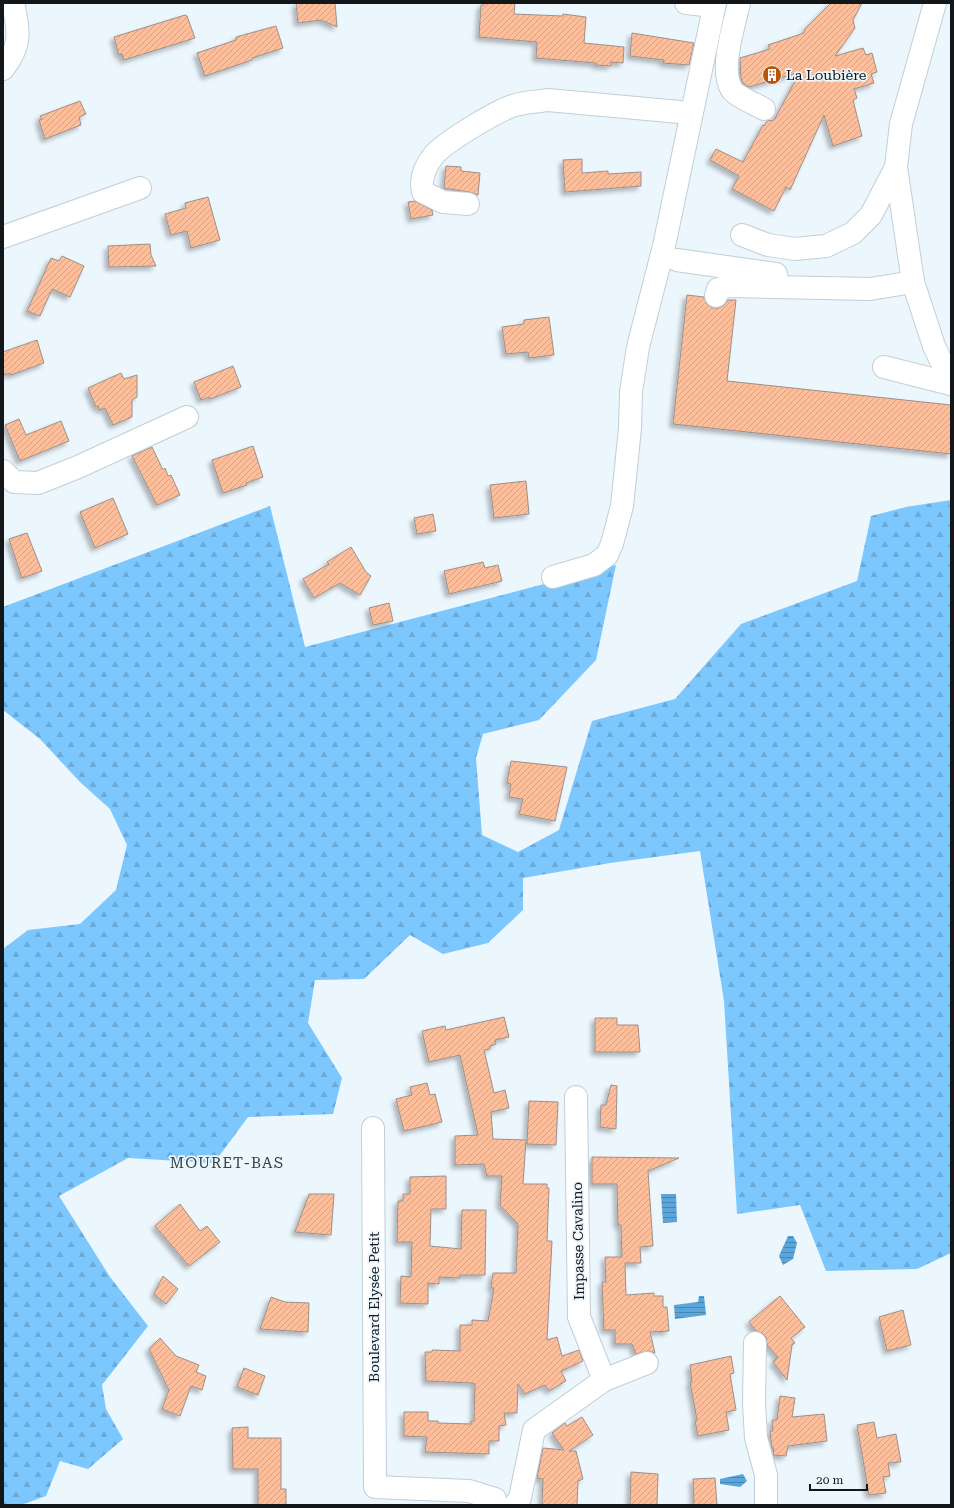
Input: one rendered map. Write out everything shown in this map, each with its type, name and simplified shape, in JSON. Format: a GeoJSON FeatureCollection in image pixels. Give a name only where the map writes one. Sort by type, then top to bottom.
{"type":"FeatureCollection","features":[{"type":"Feature","properties":{"kind":"street"},"geometry":{"type":"LineString","coordinates":[[3,69],[17,46],[19,29],[13,3]]}},
{"type":"Feature","properties":{"kind":"street"},"geometry":{"type":"LineString","coordinates":[[553,577],[594,565],[607,555],[612,544],[622,506],[630,428],[631,392],[638,347],[664,246],[714,5],[686,3]]}},
{"type":"Feature","properties":{"kind":"street"},"geometry":{"type":"LineString","coordinates":[[739,3],[727,56],[728,81],[733,92],[764,109]]}},
{"type":"Feature","properties":{"kind":"street"},"geometry":{"type":"LineString","coordinates":[[935,3],[901,124],[896,167],[913,282],[934,346],[941,361],[951,369]]}},
{"type":"Feature","properties":{"kind":"street"},"geometry":{"type":"LineString","coordinates":[[468,204],[443,202],[423,192],[421,183],[426,168],[435,154],[457,138],[482,121],[511,107],[526,102],[548,100],[691,113]]}},
{"type":"Feature","properties":{"kind":"street"},"geometry":{"type":"LineString","coordinates":[[742,235],[768,245],[795,249],[826,246],[853,233],[871,214],[896,167]]}},
{"type":"Feature","properties":{"kind":"street"},"geometry":{"type":"LineString","coordinates":[[3,237],[140,188]]}},
{"type":"Feature","properties":{"kind":"street"},"geometry":{"type":"LineString","coordinates":[[677,260],[776,274],[778,287]]}},
{"type":"Feature","properties":{"kind":"street"},"geometry":{"type":"LineString","coordinates":[[716,296],[718,289],[729,286],[870,289],[913,282]]}},
{"type":"Feature","properties":{"kind":"street"},"geometry":{"type":"LineString","coordinates":[[884,367],[951,384]]}},
{"type":"Feature","properties":{"kind":"street"},"geometry":{"type":"LineString","coordinates":[[3,471],[14,482],[38,483],[78,467],[187,417]]}},
{"type":"Feature","properties":{"kind":"street","name":"Impasse Cavalino"},"geometry":{"type":"LineString","coordinates":[[576,1097],[579,1318],[604,1380]]}},
{"type":"Feature","properties":{"kind":"street","name":"Boulevard Elysée Petit"},"geometry":{"type":"LineString","coordinates":[[373,1128],[375,1486],[469,1492],[495,1499],[496,1505]]}},
{"type":"Feature","properties":{"kind":"street"},"geometry":{"type":"LineString","coordinates":[[755,1343],[754,1403],[756,1438],[766,1475],[766,1505]]}},
{"type":"Feature","properties":{"kind":"street"},"geometry":{"type":"LineString","coordinates":[[515,1505],[520,1498],[534,1430],[604,1380],[647,1363]]}},
{"type":"Feature","properties":{"kind":"green space"},"geometry":{"type":"Polygon","coordinates":[[[951,500],[951,1253],[917,1269],[826,1271],[800,1205],[737,1214],[724,1001],[700,851],[610,863],[523,878],[523,910],[488,943],[443,954],[410,935],[364,979],[315,980],[308,1023],[342,1078],[333,1114],[248,1117],[214,1163],[128,1158],[59,1196],[110,1277],[148,1326],[102,1385],[106,1409],[123,1439],[88,1469],[60,1461],[46,1496],[21,1505],[3,1505],[3,949],[28,930],[80,924],[116,890],[127,845],[110,809],[80,782],[40,739],[3,710],[3,607],[270,506],[305,647],[616,565],[596,660],[539,720],[483,734],[476,758],[482,835],[518,852],[559,830],[592,721],[675,699],[741,624],[857,581],[871,516],[906,507],[951,500]]]}},
{"type":"Feature","properties":{"kind":"shaded area"},"geometry":{"type":"Polygon","coordinates":[[[661,1194],[676,1194],[677,1222],[663,1223],[661,1194]]]}},
{"type":"Feature","properties":{"kind":"shaded area"},"geometry":{"type":"Polygon","coordinates":[[[788,1236],[793,1236],[797,1243],[793,1259],[783,1265],[779,1256],[788,1236]]]}},
{"type":"Feature","properties":{"kind":"shaded area"},"geometry":{"type":"Polygon","coordinates":[[[699,1296],[704,1296],[706,1315],[675,1319],[674,1305],[698,1302],[699,1296]]]}},
{"type":"Feature","properties":{"kind":"shaded area"},"geometry":{"type":"Polygon","coordinates":[[[743,1474],[747,1481],[740,1487],[720,1484],[720,1479],[743,1474]]]}},
{"type":"Feature","properties":{"kind":"building"},"geometry":{"type":"Polygon","coordinates":[[[296,3],[335,3],[337,27],[321,20],[298,23],[296,3]]]}},
{"type":"Feature","properties":{"kind":"building"},"geometry":{"type":"Polygon","coordinates":[[[484,3],[515,3],[514,14],[563,16],[563,14],[586,17],[584,43],[624,47],[623,63],[611,62],[611,66],[596,65],[596,63],[536,58],[537,42],[479,37],[481,5],[484,5],[484,3]]]}},
{"type":"Feature","properties":{"kind":"building"},"geometry":{"type":"Polygon","coordinates":[[[831,3],[862,3],[853,20],[855,28],[835,56],[863,48],[866,55],[872,53],[877,72],[871,74],[874,83],[854,89],[857,98],[853,100],[862,136],[833,146],[824,115],[790,190],[786,187],[774,211],[732,189],[739,176],[710,160],[716,149],[743,162],[763,125],[764,126],[767,121],[774,120],[800,72],[749,87],[743,83],[741,78],[740,58],[770,49],[768,45],[804,33],[805,29],[831,3]]]}},
{"type":"Feature","properties":{"kind":"building"},"geometry":{"type":"Polygon","coordinates":[[[185,15],[187,16],[195,38],[124,60],[122,54],[119,55],[114,37],[185,15]]]}},
{"type":"Feature","properties":{"kind":"building"},"geometry":{"type":"Polygon","coordinates":[[[276,26],[283,48],[205,76],[197,53],[236,40],[236,37],[276,26]]]}},
{"type":"Feature","properties":{"kind":"building"},"geometry":{"type":"Polygon","coordinates":[[[632,33],[694,43],[689,65],[663,63],[664,60],[630,56],[632,33]]]}},
{"type":"Feature","properties":{"kind":"building"},"geometry":{"type":"Polygon","coordinates":[[[80,101],[86,114],[79,117],[81,125],[45,139],[39,120],[42,119],[40,116],[80,101]]]}},
{"type":"Feature","properties":{"kind":"building"},"geometry":{"type":"Polygon","coordinates":[[[582,159],[582,173],[608,171],[608,174],[641,172],[641,186],[565,192],[563,160],[582,159]]]}},
{"type":"Feature","properties":{"kind":"building"},"geometry":{"type":"Polygon","coordinates":[[[446,166],[461,167],[461,171],[480,173],[478,195],[444,188],[446,166]]]}},
{"type":"Feature","properties":{"kind":"building"},"geometry":{"type":"Polygon","coordinates":[[[208,197],[220,240],[191,248],[187,231],[171,235],[165,214],[186,208],[185,203],[208,197]]]}},
{"type":"Feature","properties":{"kind":"building"},"geometry":{"type":"Polygon","coordinates":[[[415,201],[432,210],[433,215],[411,219],[408,202],[415,201]]]}},
{"type":"Feature","properties":{"kind":"building"},"geometry":{"type":"Polygon","coordinates":[[[150,244],[151,255],[156,266],[109,267],[108,246],[150,244]]]}},
{"type":"Feature","properties":{"kind":"building"},"geometry":{"type":"Polygon","coordinates":[[[62,256],[84,266],[70,297],[52,289],[40,316],[27,311],[51,258],[59,261],[62,256]]]}},
{"type":"Feature","properties":{"kind":"building"},"geometry":{"type":"Polygon","coordinates":[[[687,295],[704,297],[707,304],[713,308],[719,308],[728,300],[736,300],[727,381],[951,405],[951,454],[673,424],[687,295]]]}},
{"type":"Feature","properties":{"kind":"building"},"geometry":{"type":"Polygon","coordinates":[[[549,317],[554,355],[529,358],[528,352],[506,354],[502,327],[524,324],[524,320],[549,317]]]}},
{"type":"Feature","properties":{"kind":"building"},"geometry":{"type":"Polygon","coordinates":[[[37,340],[44,363],[11,375],[10,373],[3,375],[3,352],[37,340]]]}},
{"type":"Feature","properties":{"kind":"building"},"geometry":{"type":"Polygon","coordinates":[[[233,366],[241,387],[210,399],[209,397],[201,400],[194,382],[233,366]]]}},
{"type":"Feature","properties":{"kind":"building"},"geometry":{"type":"Polygon","coordinates":[[[121,373],[124,379],[137,375],[137,397],[132,400],[132,417],[113,425],[105,408],[100,410],[98,406],[96,407],[88,388],[121,373]]]}},
{"type":"Feature","properties":{"kind":"building"},"geometry":{"type":"Polygon","coordinates":[[[19,419],[26,435],[61,421],[69,441],[20,461],[5,425],[19,419]]]}},
{"type":"Feature","properties":{"kind":"building"},"geometry":{"type":"Polygon","coordinates":[[[253,446],[263,477],[246,483],[247,485],[223,493],[212,460],[253,446]]]}},
{"type":"Feature","properties":{"kind":"building"},"geometry":{"type":"Polygon","coordinates":[[[152,447],[163,470],[165,468],[168,476],[171,475],[180,495],[157,505],[132,456],[152,447]]]}},
{"type":"Feature","properties":{"kind":"building"},"geometry":{"type":"Polygon","coordinates":[[[526,481],[529,514],[494,518],[490,485],[526,481]]]}},
{"type":"Feature","properties":{"kind":"building"},"geometry":{"type":"Polygon","coordinates":[[[113,498],[128,534],[95,548],[80,512],[113,498]]]}},
{"type":"Feature","properties":{"kind":"building"},"geometry":{"type":"Polygon","coordinates":[[[433,514],[436,531],[417,534],[414,518],[433,514]]]}},
{"type":"Feature","properties":{"kind":"building"},"geometry":{"type":"Polygon","coordinates":[[[27,533],[42,571],[22,578],[9,539],[27,533]]]}},
{"type":"Feature","properties":{"kind":"building"},"geometry":{"type":"Polygon","coordinates":[[[351,547],[366,572],[371,576],[360,595],[340,583],[314,598],[303,579],[329,564],[327,562],[351,547]]]}},
{"type":"Feature","properties":{"kind":"building"},"geometry":{"type":"Polygon","coordinates":[[[483,562],[485,568],[498,565],[502,581],[449,594],[444,571],[483,562]]]}},
{"type":"Feature","properties":{"kind":"building"},"geometry":{"type":"Polygon","coordinates":[[[389,603],[393,621],[373,625],[369,608],[389,603]]]}},
{"type":"Feature","properties":{"kind":"building"},"geometry":{"type":"Polygon","coordinates":[[[511,761],[567,767],[555,821],[519,814],[523,799],[509,797],[511,784],[507,783],[511,761]]]}},
{"type":"Feature","properties":{"kind":"building"},"geometry":{"type":"Polygon","coordinates":[[[504,1017],[509,1037],[495,1040],[496,1044],[490,1046],[490,1049],[484,1050],[494,1093],[505,1090],[509,1108],[491,1112],[493,1139],[526,1140],[523,1184],[547,1184],[547,1188],[549,1188],[547,1241],[552,1241],[547,1340],[557,1337],[562,1356],[579,1350],[583,1361],[561,1371],[566,1381],[549,1391],[545,1385],[525,1394],[518,1384],[517,1413],[504,1413],[506,1425],[499,1426],[499,1441],[489,1441],[489,1454],[425,1452],[427,1437],[404,1436],[404,1412],[428,1412],[428,1421],[438,1421],[438,1423],[471,1424],[471,1421],[474,1421],[475,1384],[426,1381],[425,1352],[432,1352],[432,1350],[460,1351],[460,1325],[472,1325],[472,1320],[488,1321],[494,1288],[491,1288],[493,1273],[516,1273],[518,1224],[500,1205],[502,1176],[487,1176],[484,1164],[455,1165],[455,1136],[478,1135],[460,1055],[429,1062],[422,1031],[445,1026],[446,1030],[504,1017]]]}},
{"type":"Feature","properties":{"kind":"building"},"geometry":{"type":"Polygon","coordinates":[[[595,1018],[617,1018],[617,1025],[638,1025],[640,1052],[595,1052],[595,1018]]]}},
{"type":"Feature","properties":{"kind":"building"},"geometry":{"type":"Polygon","coordinates":[[[427,1083],[430,1095],[435,1094],[442,1122],[404,1131],[396,1099],[412,1095],[410,1087],[427,1083]]]}},
{"type":"Feature","properties":{"kind":"building"},"geometry":{"type":"Polygon","coordinates":[[[611,1085],[617,1086],[616,1129],[600,1127],[601,1105],[606,1105],[611,1085]]]}},
{"type":"Feature","properties":{"kind":"building"},"geometry":{"type":"Polygon","coordinates":[[[529,1101],[558,1102],[556,1145],[527,1144],[529,1101]]]}},
{"type":"Feature","properties":{"kind":"building"},"geometry":{"type":"Polygon","coordinates":[[[592,1157],[679,1158],[648,1171],[653,1246],[640,1247],[641,1263],[625,1263],[626,1295],[654,1293],[654,1296],[663,1296],[663,1307],[667,1307],[669,1331],[650,1332],[655,1353],[648,1351],[636,1354],[632,1344],[615,1344],[615,1330],[604,1330],[602,1282],[606,1282],[605,1257],[622,1257],[621,1225],[618,1225],[617,1184],[592,1184],[592,1157]]]}},
{"type":"Feature","properties":{"kind":"building"},"geometry":{"type":"Polygon","coordinates":[[[446,1176],[446,1209],[431,1209],[430,1246],[461,1249],[462,1210],[486,1210],[485,1275],[460,1275],[460,1278],[439,1277],[439,1284],[428,1283],[428,1304],[400,1303],[401,1276],[411,1277],[412,1242],[397,1242],[398,1201],[403,1201],[403,1194],[410,1194],[410,1177],[446,1176]]]}},
{"type":"Feature","properties":{"kind":"building"},"geometry":{"type":"Polygon","coordinates":[[[309,1194],[334,1194],[331,1235],[295,1232],[309,1194]]]}},
{"type":"Feature","properties":{"kind":"building"},"geometry":{"type":"Polygon","coordinates":[[[180,1204],[200,1231],[207,1226],[220,1242],[189,1266],[155,1226],[180,1204]]]}},
{"type":"Feature","properties":{"kind":"building"},"geometry":{"type":"Polygon","coordinates":[[[163,1276],[178,1289],[166,1304],[154,1294],[163,1276]]]}},
{"type":"Feature","properties":{"kind":"building"},"geometry":{"type":"Polygon","coordinates":[[[780,1296],[805,1327],[791,1338],[795,1343],[792,1345],[787,1380],[773,1362],[778,1357],[767,1345],[766,1337],[762,1333],[756,1331],[749,1322],[780,1296]]]}},
{"type":"Feature","properties":{"kind":"building"},"geometry":{"type":"Polygon","coordinates":[[[271,1297],[285,1302],[309,1303],[308,1332],[260,1329],[271,1297]]]}},
{"type":"Feature","properties":{"kind":"building"},"geometry":{"type":"Polygon","coordinates":[[[903,1310],[911,1345],[887,1351],[879,1317],[903,1310]]]}},
{"type":"Feature","properties":{"kind":"building"},"geometry":{"type":"Polygon","coordinates":[[[160,1338],[176,1356],[199,1365],[196,1372],[206,1376],[202,1390],[191,1386],[180,1416],[162,1409],[169,1390],[149,1349],[160,1338]]]}},
{"type":"Feature","properties":{"kind":"building"},"geometry":{"type":"Polygon","coordinates":[[[731,1356],[734,1373],[730,1374],[736,1410],[726,1412],[729,1430],[698,1436],[695,1421],[697,1420],[690,1382],[692,1382],[690,1365],[731,1356]]]}},
{"type":"Feature","properties":{"kind":"building"},"geometry":{"type":"Polygon","coordinates":[[[244,1368],[265,1376],[258,1395],[237,1387],[244,1368]]]}},
{"type":"Feature","properties":{"kind":"building"},"geometry":{"type":"Polygon","coordinates":[[[780,1396],[795,1398],[792,1417],[824,1414],[827,1441],[788,1446],[786,1456],[773,1455],[774,1448],[772,1448],[770,1431],[773,1431],[772,1420],[777,1420],[780,1396]]]}},
{"type":"Feature","properties":{"kind":"building"},"geometry":{"type":"Polygon","coordinates":[[[582,1417],[593,1435],[569,1451],[576,1451],[583,1479],[578,1481],[577,1505],[542,1505],[543,1479],[537,1478],[543,1448],[564,1450],[552,1433],[565,1423],[567,1426],[582,1417]]]}},
{"type":"Feature","properties":{"kind":"building"},"geometry":{"type":"Polygon","coordinates":[[[874,1422],[877,1438],[896,1434],[901,1462],[888,1463],[890,1476],[883,1477],[886,1493],[869,1495],[857,1425],[874,1422]]]}},
{"type":"Feature","properties":{"kind":"building"},"geometry":{"type":"Polygon","coordinates":[[[248,1427],[248,1438],[281,1438],[281,1489],[286,1489],[286,1505],[258,1505],[258,1469],[233,1469],[232,1428],[248,1427]]]}},
{"type":"Feature","properties":{"kind":"building"},"geometry":{"type":"Polygon","coordinates":[[[631,1472],[658,1474],[657,1505],[630,1505],[631,1472]]]}},
{"type":"Feature","properties":{"kind":"building"},"geometry":{"type":"Polygon","coordinates":[[[715,1478],[717,1505],[694,1505],[693,1479],[715,1478]]]}},
{"type":"Feature","properties":{"kind":"place","name":"La Loubière"},"geometry":{"type":"Point","coordinates":[772,75]}},
{"type":"Feature","properties":{"kind":"district","name":"MOURET-BAS"},"geometry":{"type":"Point","coordinates":[227,1163]}}]}
